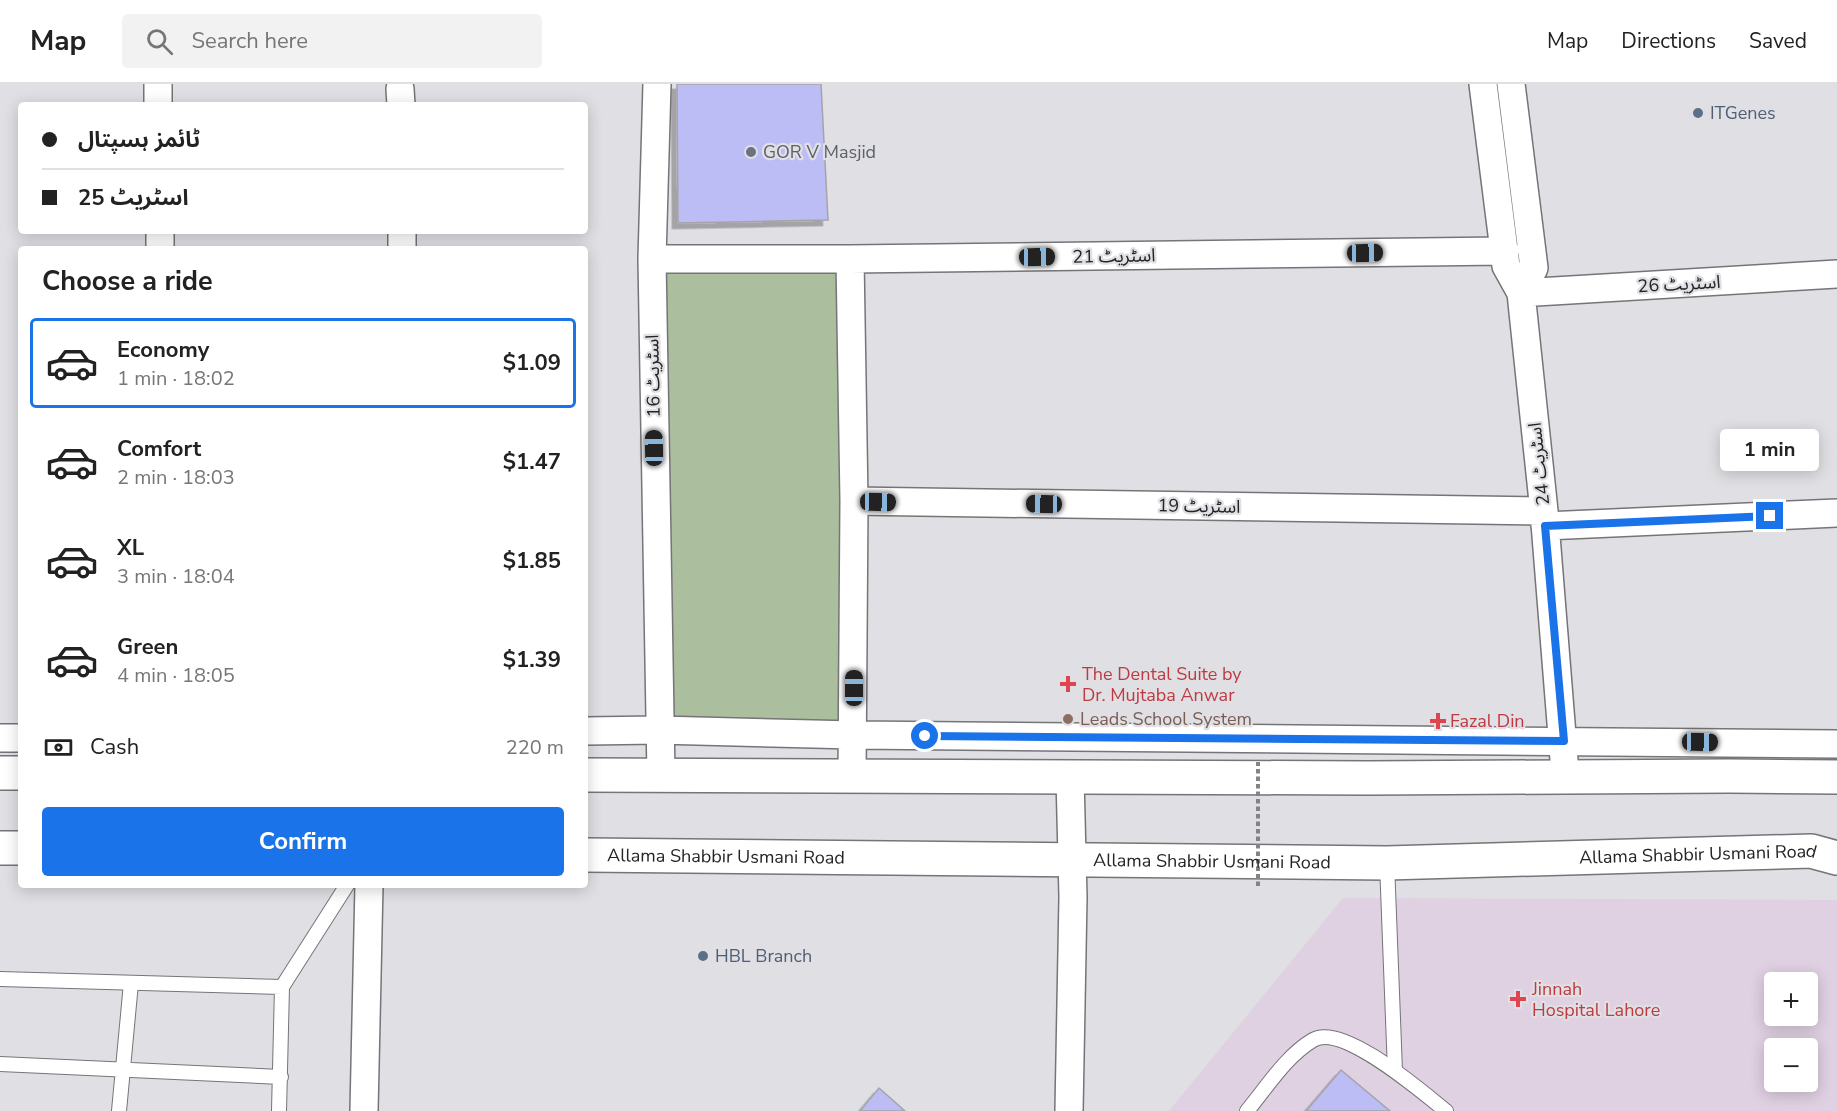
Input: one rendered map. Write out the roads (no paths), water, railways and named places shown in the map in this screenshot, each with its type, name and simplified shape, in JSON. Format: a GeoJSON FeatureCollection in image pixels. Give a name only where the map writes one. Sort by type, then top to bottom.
{"type":"FeatureCollection","features":[{"type":"Feature","properties":{"kind":"main road"},"geometry":{"type":"LineString","coordinates":[[0,773],[18,773]]}},
{"type":"Feature","properties":{"kind":"main road"},"geometry":{"type":"LineString","coordinates":[[588,775],[1837,777]]}},
{"type":"Feature","properties":{"kind":"main road"},"geometry":{"type":"LineString","coordinates":[[0,848],[18,848]]}},
{"type":"Feature","properties":{"kind":"main road","name":"Allama Shabbir Usmani Road"},"geometry":{"type":"LineString","coordinates":[[588,855],[1386,863],[1811,851],[1837,858]]}},
{"type":"Feature","properties":{"kind":"street"},"geometry":{"type":"LineString","coordinates":[[158,84],[158,102]]}},
{"type":"Feature","properties":{"kind":"street","name":"اسٹریٹ 16"},"geometry":{"type":"LineString","coordinates":[[657,84],[652,259],[661,775]]}},
{"type":"Feature","properties":{"kind":"street","name":"اسٹریٹ 24"},"geometry":{"type":"LineString","coordinates":[[1483,84],[1506,266],[1521,293],[1545,518],[1564,741],[1565,778]]}},
{"type":"Feature","properties":{"kind":"street"},"geometry":{"type":"LineString","coordinates":[[1511,84],[1534,268],[1521,293]]}},
{"type":"Feature","properties":{"kind":"street","name":"اسٹریٹ 21"},"geometry":{"type":"LineString","coordinates":[[652,259],[850,259],[1505,251]]}},
{"type":"Feature","properties":{"kind":"street"},"geometry":{"type":"LineString","coordinates":[[850,259],[854,501],[852,776]]}},
{"type":"Feature","properties":{"kind":"street","name":"اسٹریٹ 26"},"geometry":{"type":"LineString","coordinates":[[1521,293],[1837,274]]}},
{"type":"Feature","properties":{"kind":"street","name":"اسٹریٹ 19"},"geometry":{"type":"LineString","coordinates":[[854,501],[1545,518],[1837,513]]}},
{"type":"Feature","properties":{"kind":"street"},"geometry":{"type":"LineString","coordinates":[[588,731],[1837,744]]}},
{"type":"Feature","properties":{"kind":"street"},"geometry":{"type":"LineString","coordinates":[[0,738],[18,738]]}},
{"type":"Feature","properties":{"kind":"street"},"geometry":{"type":"LineString","coordinates":[[1069,1111],[1073,861],[1070,777]]}},
{"type":"Feature","properties":{"kind":"street"},"geometry":{"type":"LineString","coordinates":[[364,1111],[369,888]]}},
{"type":"Feature","properties":{"kind":"lane"},"geometry":{"type":"LineString","coordinates":[[1386,863],[1395,1071]]}},
{"type":"Feature","properties":{"kind":"lane"},"geometry":{"type":"LineString","coordinates":[[279,1111],[282,987],[345,888]]}},
{"type":"Feature","properties":{"kind":"lane"},"geometry":{"type":"LineString","coordinates":[[0,979],[282,987]]}},
{"type":"Feature","properties":{"kind":"lane"},"geometry":{"type":"LineString","coordinates":[[119,1111],[131,983]]}},
{"type":"Feature","properties":{"kind":"lane"},"geometry":{"type":"LineString","coordinates":[[1247,1111],[1293,1054],[1315,1038],[1336,1037],[1395,1071],[1446,1111]]}},
{"type":"Feature","properties":{"kind":"lane"},"geometry":{"type":"LineString","coordinates":[[0,1064],[281,1077]]}},
{"type":"Feature","properties":{"kind":"place","name":"ITGenes"},"geometry":{"type":"Point","coordinates":[1698,113]}},
{"type":"Feature","properties":{"kind":"place","name":"GOR V Masjid"},"geometry":{"type":"Point","coordinates":[751,152]}},
{"type":"Feature","properties":{"kind":"place","name":"The Dental Suite by Dr. Mujtaba Anwar"},"geometry":{"type":"Point","coordinates":[1068,684]}},
{"type":"Feature","properties":{"kind":"place","name":"Leads School System"},"geometry":{"type":"Point","coordinates":[1068,719]}},
{"type":"Feature","properties":{"kind":"place","name":"Fazal Din"},"geometry":{"type":"Point","coordinates":[1438,721]}},
{"type":"Feature","properties":{"kind":"place","name":"HBL Branch"},"geometry":{"type":"Point","coordinates":[703,956]}},
{"type":"Feature","properties":{"kind":"place","name":"Jinnah Hospital Lahore"},"geometry":{"type":"Point","coordinates":[1518,999]}}]}
